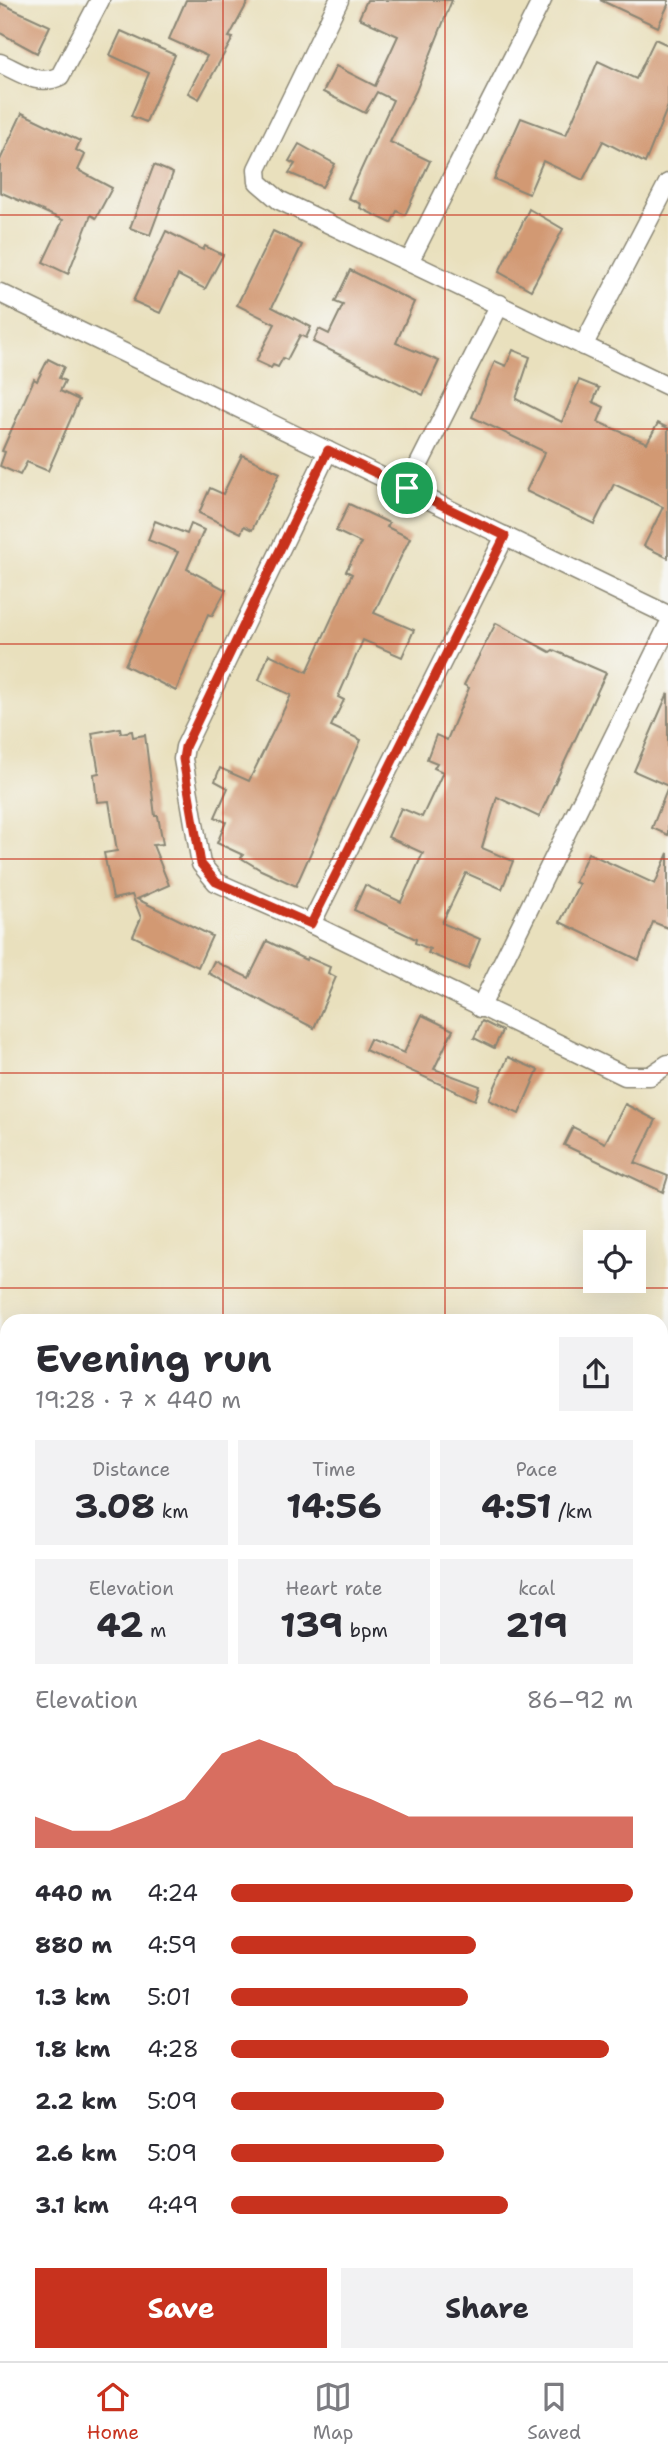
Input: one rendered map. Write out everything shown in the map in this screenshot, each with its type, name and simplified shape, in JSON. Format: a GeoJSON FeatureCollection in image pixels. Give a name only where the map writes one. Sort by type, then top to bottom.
{"type":"FeatureCollection","features":[{"type":"Feature","properties":{"kind":"street"},"geometry":{"type":"LineString","coordinates":[[0,63],[38,81],[52,80],[60,76],[100,0]]}},
{"type":"Feature","properties":{"kind":"street"},"geometry":{"type":"LineString","coordinates":[[339,0],[257,169],[258,182],[279,200],[410,260],[668,386]]}},
{"type":"Feature","properties":{"kind":"street"},"geometry":{"type":"LineString","coordinates":[[410,260],[542,0]]}},
{"type":"Feature","properties":{"kind":"street"},"geometry":{"type":"LineString","coordinates":[[583,346],[668,183]]}},
{"type":"Feature","properties":{"kind":"street"},"geometry":{"type":"LineString","coordinates":[[0,293],[668,615]]}},
{"type":"Feature","properties":{"kind":"street"},"geometry":{"type":"LineString","coordinates":[[407,488],[500,304]]}},
{"type":"Feature","properties":{"kind":"street"},"geometry":{"type":"LineString","coordinates":[[328,450],[185,747],[183,759],[201,864],[216,882],[311,924],[625,1076],[650,1076],[668,1063]]}},
{"type":"Feature","properties":{"kind":"street"},"geometry":{"type":"LineString","coordinates":[[311,924],[505,536]]}},
{"type":"Feature","properties":{"kind":"street"},"geometry":{"type":"LineString","coordinates":[[480,1008],[668,626]]}},
{"type":"Feature","properties":{"kind":"building"},"geometry":{"type":"Polygon","coordinates":[[[186,0],[249,0],[229,37],[233,38],[199,99],[188,93],[207,56],[169,39],[186,0]]]}},
{"type":"Feature","properties":{"kind":"building"},"geometry":{"type":"Polygon","coordinates":[[[367,0],[452,0],[416,91],[390,142],[430,161],[405,215],[397,211],[391,223],[360,208],[361,204],[348,198],[393,100],[377,92],[365,113],[323,92],[336,66],[375,86],[398,36],[359,18],[367,0]]]}},
{"type":"Feature","properties":{"kind":"building"},"geometry":{"type":"Polygon","coordinates":[[[600,0],[668,0],[668,5],[658,27],[600,0]]]}},
{"type":"Feature","properties":{"kind":"building"},"geometry":{"type":"Polygon","coordinates":[[[0,3],[50,26],[37,53],[0,33],[0,3]]]}},
{"type":"Feature","properties":{"kind":"building"},"geometry":{"type":"Polygon","coordinates":[[[121,31],[175,55],[146,122],[131,116],[149,73],[110,55],[121,31]]]}},
{"type":"Feature","properties":{"kind":"building"},"geometry":{"type":"Polygon","coordinates":[[[655,39],[668,45],[668,106],[645,163],[603,141],[583,180],[543,161],[529,194],[494,179],[521,118],[566,135],[598,61],[636,79],[655,39]]]}},
{"type":"Feature","properties":{"kind":"building"},"geometry":{"type":"Polygon","coordinates":[[[22,113],[80,141],[76,150],[85,155],[78,170],[112,188],[96,218],[91,215],[68,274],[43,262],[63,220],[0,192],[0,160],[22,113]]]}},
{"type":"Feature","properties":{"kind":"building"},"geometry":{"type":"Polygon","coordinates":[[[299,144],[335,164],[322,187],[289,173],[295,164],[289,161],[299,144]]]}},
{"type":"Feature","properties":{"kind":"building"},"geometry":{"type":"Polygon","coordinates":[[[154,165],[173,173],[150,235],[130,228],[154,165]]]}},
{"type":"Feature","properties":{"kind":"building"},"geometry":{"type":"Polygon","coordinates":[[[529,209],[563,229],[531,290],[499,272],[529,209]]]}},
{"type":"Feature","properties":{"kind":"building"},"geometry":{"type":"Polygon","coordinates":[[[166,231],[203,250],[205,246],[223,255],[205,289],[178,275],[160,313],[133,301],[166,231]]]}},
{"type":"Feature","properties":{"kind":"building"},"geometry":{"type":"Polygon","coordinates":[[[273,231],[302,245],[272,307],[311,327],[306,338],[300,335],[287,360],[283,358],[278,367],[273,365],[271,368],[256,361],[275,324],[237,305],[273,231]]]}},
{"type":"Feature","properties":{"kind":"building"},"geometry":{"type":"Polygon","coordinates":[[[350,270],[414,302],[396,343],[439,361],[423,395],[313,342],[319,329],[329,334],[343,305],[335,302],[350,270]]]}},
{"type":"Feature","properties":{"kind":"building"},"geometry":{"type":"Polygon","coordinates":[[[513,350],[530,357],[516,399],[562,422],[579,380],[599,388],[593,402],[604,407],[598,422],[647,443],[658,423],[668,428],[668,558],[644,546],[663,507],[614,484],[594,524],[526,491],[545,452],[472,417],[495,361],[506,366],[513,350]]]}},
{"type":"Feature","properties":{"kind":"building"},"geometry":{"type":"Polygon","coordinates":[[[48,359],[64,367],[59,378],[65,381],[60,391],[79,400],[48,471],[27,462],[20,475],[0,466],[5,452],[2,451],[34,379],[37,381],[48,359]]]}},
{"type":"Feature","properties":{"kind":"building"},"geometry":{"type":"Polygon","coordinates":[[[242,455],[280,473],[252,530],[244,526],[241,533],[199,513],[210,488],[223,494],[242,455]]]}},
{"type":"Feature","properties":{"kind":"building"},"geometry":{"type":"Polygon","coordinates":[[[349,504],[389,523],[387,527],[410,538],[374,613],[414,630],[402,657],[363,640],[338,697],[344,700],[331,726],[361,740],[296,886],[261,870],[241,858],[243,855],[217,843],[226,822],[215,817],[228,788],[215,781],[220,768],[249,781],[291,695],[259,680],[269,654],[307,672],[352,574],[346,571],[361,543],[336,531],[349,504]]]}},
{"type":"Feature","properties":{"kind":"building"},"geometry":{"type":"Polygon","coordinates":[[[155,521],[187,534],[191,524],[204,530],[187,569],[226,590],[212,616],[208,614],[176,691],[125,665],[178,552],[148,540],[155,521]]]}},
{"type":"Feature","properties":{"kind":"building"},"geometry":{"type":"Polygon","coordinates":[[[496,623],[550,652],[553,650],[606,673],[539,817],[497,797],[482,848],[513,861],[502,889],[466,873],[442,923],[480,939],[468,969],[428,953],[430,949],[415,943],[416,939],[354,910],[365,885],[401,902],[423,853],[388,837],[401,808],[422,817],[443,772],[434,768],[437,763],[427,759],[436,735],[447,740],[469,688],[464,685],[496,623]]]}},
{"type":"Feature","properties":{"kind":"building"},"geometry":{"type":"Polygon","coordinates":[[[668,693],[668,786],[634,771],[668,693]]]}},
{"type":"Feature","properties":{"kind":"building"},"geometry":{"type":"Polygon","coordinates":[[[120,728],[121,733],[132,731],[133,737],[145,735],[155,816],[158,816],[163,844],[153,845],[169,885],[137,899],[212,936],[198,967],[133,936],[141,918],[132,895],[113,899],[104,853],[117,851],[109,801],[97,802],[94,774],[99,773],[92,733],[120,728]]]}},
{"type":"Feature","properties":{"kind":"building"},"geometry":{"type":"Polygon","coordinates":[[[668,790],[668,835],[652,828],[668,790]]]}},
{"type":"Feature","properties":{"kind":"building"},"geometry":{"type":"Polygon","coordinates":[[[588,853],[655,884],[668,853],[668,928],[653,922],[639,960],[560,922],[579,884],[575,882],[588,853]]]}},
{"type":"Feature","properties":{"kind":"building"},"geometry":{"type":"Polygon","coordinates":[[[267,941],[306,960],[307,957],[330,967],[328,973],[336,977],[314,1028],[208,973],[214,961],[249,978],[267,941]]]}},
{"type":"Feature","properties":{"kind":"building"},"geometry":{"type":"Polygon","coordinates":[[[422,1015],[453,1030],[434,1069],[480,1086],[475,1100],[365,1050],[370,1039],[404,1053],[422,1015]]]}},
{"type":"Feature","properties":{"kind":"building"},"geometry":{"type":"Polygon","coordinates":[[[482,1021],[502,1031],[494,1048],[474,1038],[482,1021]]]}},
{"type":"Feature","properties":{"kind":"building"},"geometry":{"type":"Polygon","coordinates":[[[508,1057],[538,1070],[519,1114],[489,1100],[508,1057]]]}},
{"type":"Feature","properties":{"kind":"building"},"geometry":{"type":"Polygon","coordinates":[[[625,1104],[656,1120],[635,1163],[668,1176],[663,1192],[564,1145],[573,1127],[605,1143],[625,1104]]]}},
{"type":"Feature","properties":{"kind":"route"},"geometry":{"type":"LineString","coordinates":[[328,450],[407,488],[505,536],[311,924],[216,882],[207,874],[201,864],[185,774],[185,747],[328,450]]}}]}
